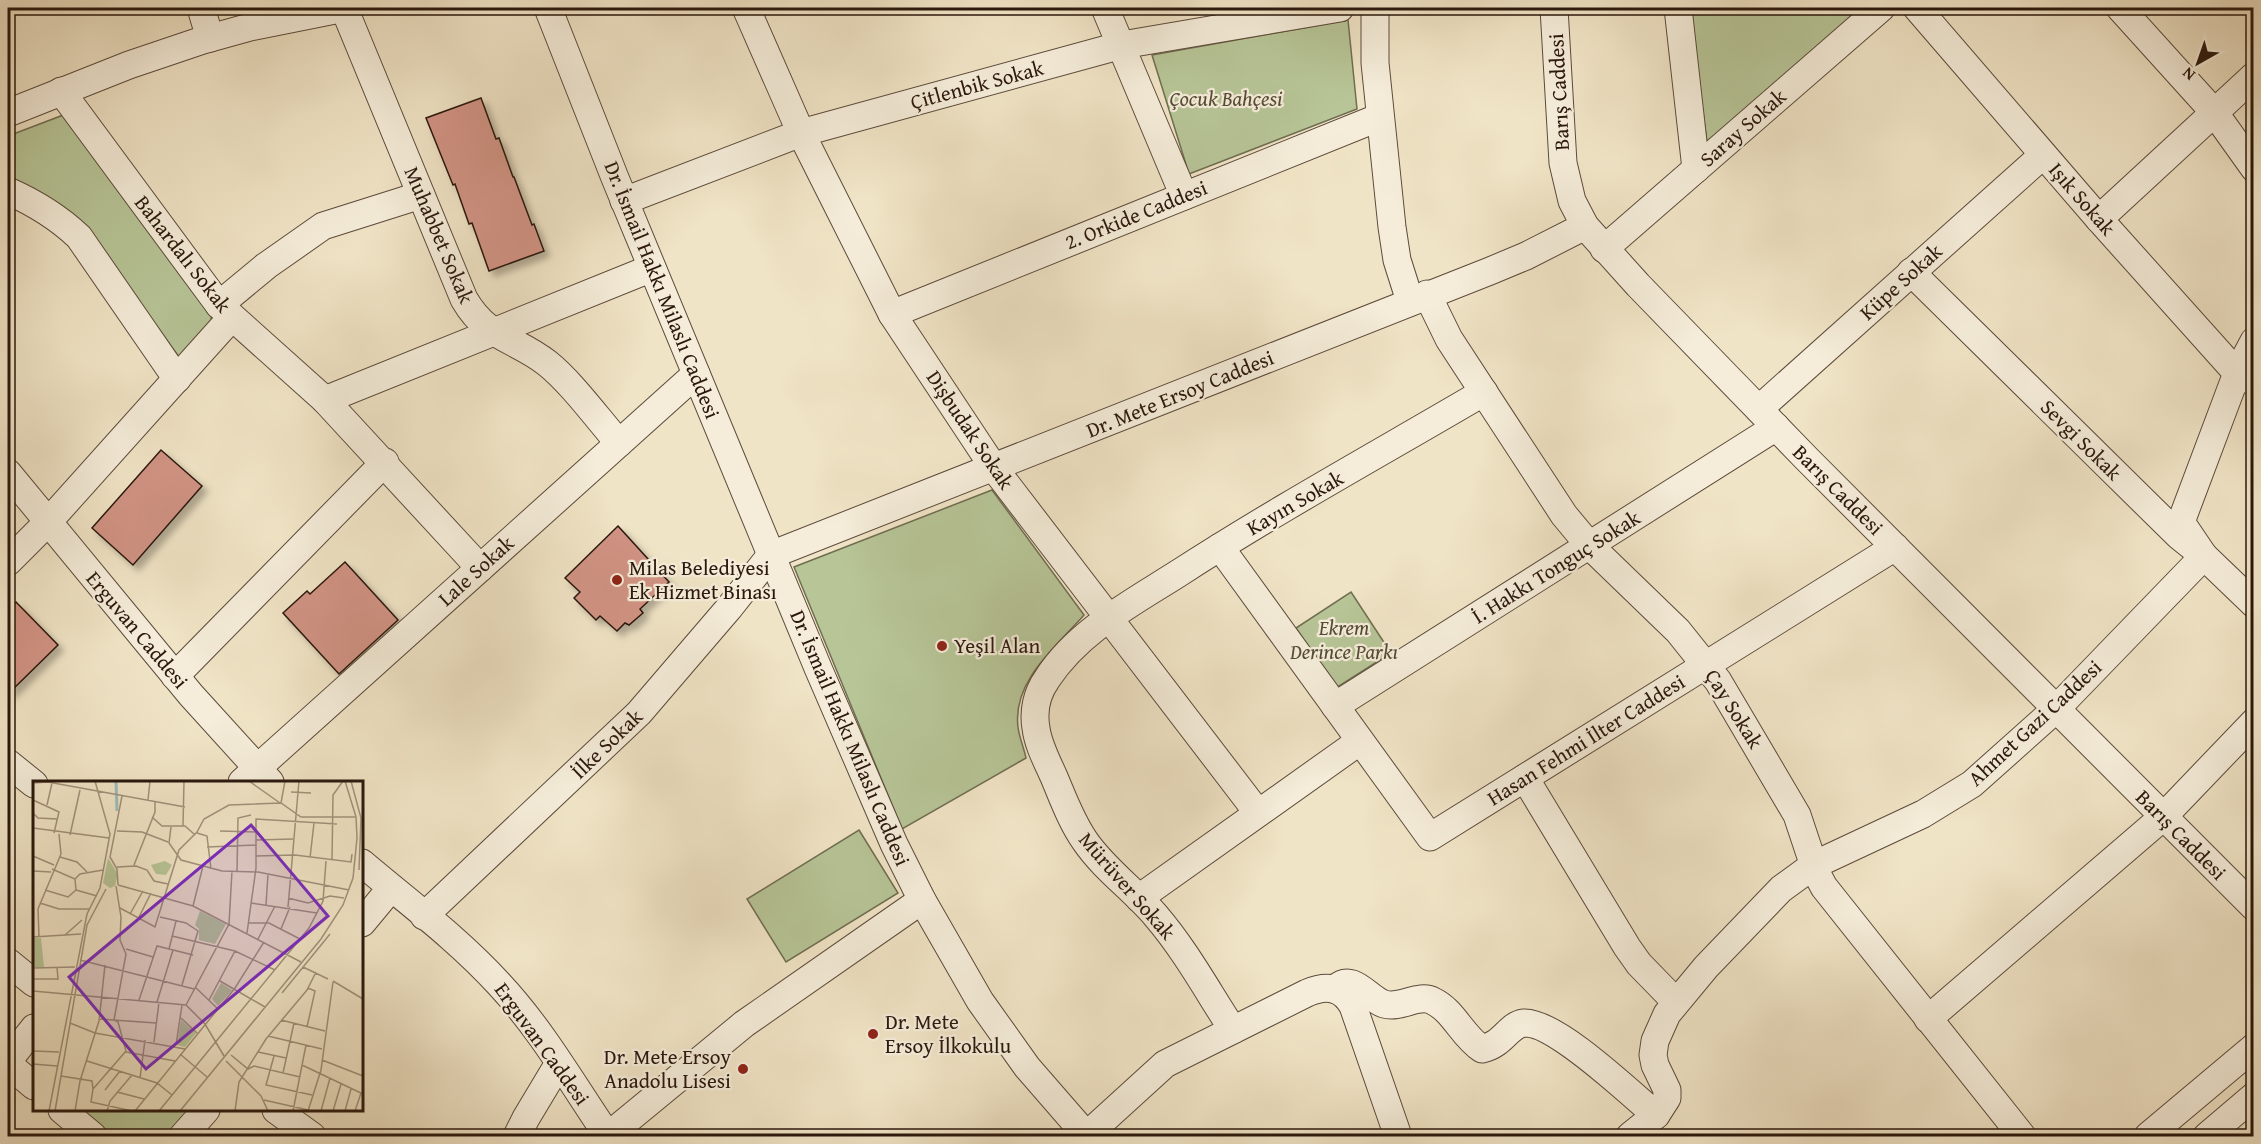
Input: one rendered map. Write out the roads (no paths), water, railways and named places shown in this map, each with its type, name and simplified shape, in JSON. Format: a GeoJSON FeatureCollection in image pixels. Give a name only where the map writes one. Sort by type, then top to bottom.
{"type":"FeatureCollection","features":[{"type":"Feature","properties":{"kind":"street"},"geometry":{"type":"LineString","coordinates":[[201,8],[210,38]]}},
{"type":"Feature","properties":{"kind":"street"},"geometry":{"type":"LineString","coordinates":[[8,113],[129,65],[210,38],[250,27],[345,8]]}},
{"type":"Feature","properties":{"kind":"street","name":"Muhabbet Sokak"},"geometry":{"type":"LineString","coordinates":[[345,8],[472,314],[493,333],[548,364],[619,443]]}},
{"type":"Feature","properties":{"kind":"street","name":"Dr. İsmail Hakkı Milaslı Caddesi"},"geometry":{"type":"LineString","coordinates":[[548,8],[624,201],[894,844],[951,953],[1004,1037],[1087,1136]]}},
{"type":"Feature","properties":{"kind":"street","name":"Dişbudak Sokak"},"geometry":{"type":"LineString","coordinates":[[746,8],[801,133],[892,314],[994,468],[1258,813]]}},
{"type":"Feature","properties":{"kind":"street"},"geometry":{"type":"LineString","coordinates":[[1105,8],[1185,196]]}},
{"type":"Feature","properties":{"kind":"street","name":"Çitlenbik Sokak"},"geometry":{"type":"LineString","coordinates":[[624,201],[801,133],[1122,45],[1340,8]]}},
{"type":"Feature","properties":{"kind":"street","name":"Çay Sokak"},"geometry":{"type":"LineString","coordinates":[[1375,8],[1375,63],[1397,260],[1418,298],[1449,339],[1564,515],[1589,545],[1678,631],[1707,665],[1730,699],[1787,796],[1797,815],[1824,887],[2022,1137]]}},
{"type":"Feature","properties":{"kind":"street","name":"Barış Caddesi"},"geometry":{"type":"LineString","coordinates":[[1554,8],[1563,163],[1572,201],[1585,225],[1604,249],[1768,418],[2253,908]]}},
{"type":"Feature","properties":{"kind":"street"},"geometry":{"type":"LineString","coordinates":[[1678,8],[1696,169]]}},
{"type":"Feature","properties":{"kind":"street","name":"Saray Sokak"},"geometry":{"type":"LineString","coordinates":[[1604,249],[1881,8]]}},
{"type":"Feature","properties":{"kind":"street","name":"Işık Sokak"},"geometry":{"type":"LineString","coordinates":[[1917,8],[2099,219],[2245,378]]}},
{"type":"Feature","properties":{"kind":"street"},"geometry":{"type":"LineString","coordinates":[[2120,8],[2214,112],[2253,168]]}},
{"type":"Feature","properties":{"kind":"street"},"geometry":{"type":"LineString","coordinates":[[2099,219],[2253,76]]}},
{"type":"Feature","properties":{"kind":"street","name":"Bahardalı Sokak"},"geometry":{"type":"LineString","coordinates":[[61,91],[225,311],[325,399],[480,568]]}},
{"type":"Feature","properties":{"kind":"street","name":"2. Orkide Caddesi"},"geometry":{"type":"LineString","coordinates":[[892,314],[1380,117]]}},
{"type":"Feature","properties":{"kind":"street","name":"Küpe Sokak"},"geometry":{"type":"LineString","coordinates":[[1768,418],[1911,272],[2043,154]]}},
{"type":"Feature","properties":{"kind":"street"},"geometry":{"type":"LineString","coordinates":[[8,190],[39,205],[62,221],[79,237],[177,379]]}},
{"type":"Feature","properties":{"kind":"street"},"geometry":{"type":"LineString","coordinates":[[8,562],[48,522],[177,379],[225,311],[266,266],[323,226],[421,195]]}},
{"type":"Feature","properties":{"kind":"street","name":"Dr. Mete Ersoy Caddesi"},"geometry":{"type":"LineString","coordinates":[[771,555],[1526,256],[1585,225]]}},
{"type":"Feature","properties":{"kind":"street"},"geometry":{"type":"LineString","coordinates":[[325,399],[652,268]]}},
{"type":"Feature","properties":{"kind":"street","name":"Sevgi Sokak"},"geometry":{"type":"LineString","coordinates":[[1911,272],[2179,536],[2204,556],[2253,604]]}},
{"type":"Feature","properties":{"kind":"street"},"geometry":{"type":"LineString","coordinates":[[2204,556],[2181,522],[2245,378],[2253,341]]}},
{"type":"Feature","properties":{"kind":"street","name":"Lale Sokak"},"geometry":{"type":"LineString","coordinates":[[256,778],[480,568],[696,374]]}},
{"type":"Feature","properties":{"kind":"street","name":"Kayın Sokak"},"geometry":{"type":"LineString","coordinates":[[1109,618],[1220,547],[1484,392]]}},
{"type":"Feature","properties":{"kind":"street","name":"İ. Hakkı Tonguç Sokak"},"geometry":{"type":"LineString","coordinates":[[1335,706],[1589,545],[1768,418]]}},
{"type":"Feature","properties":{"kind":"street"},"geometry":{"type":"LineString","coordinates":[[175,676],[385,462]]}},
{"type":"Feature","properties":{"kind":"street","name":"Erguvan Caddesi"},"geometry":{"type":"LineString","coordinates":[[8,473],[256,778]]}},
{"type":"Feature","properties":{"kind":"street"},"geometry":{"type":"LineString","coordinates":[[1139,898],[1360,741],[1220,547]]}},
{"type":"Feature","properties":{"kind":"street","name":"Hasan Fehmi İlter Caddesi"},"geometry":{"type":"LineString","coordinates":[[1360,741],[1430,837],[1895,547]]}},
{"type":"Feature","properties":{"kind":"street","name":"İlke Sokak"},"geometry":{"type":"LineString","coordinates":[[424,916],[639,713],[729,609],[771,555]]}},
{"type":"Feature","properties":{"kind":"street","name":"Ahmet Gazi Caddesi"},"geometry":{"type":"LineString","coordinates":[[1630,1137],[1664,1106],[1667,1090],[1655,1065],[1655,1041],[1660,1026],[1676,1002],[1706,967],[1781,889],[1814,865],[1923,814],[1949,799],[1995,764],[2056,709],[2204,556]]}},
{"type":"Feature","properties":{"kind":"street","name":"Mürüver Sokak"},"geometry":{"type":"LineString","coordinates":[[1109,618],[1085,637],[1047,679],[1038,695],[1035,728],[1075,825],[1086,842],[1155,915],[1182,951],[1233,1030]]}},
{"type":"Feature","properties":{"kind":"street"},"geometry":{"type":"LineString","coordinates":[[1928,1019],[2163,817],[2253,722]]}},
{"type":"Feature","properties":{"kind":"street"},"geometry":{"type":"LineString","coordinates":[[8,763],[33,783]]}},
{"type":"Feature","properties":{"kind":"street"},"geometry":{"type":"LineString","coordinates":[[1525,778],[1627,947],[1639,964],[1676,1002]]}},
{"type":"Feature","properties":{"kind":"street","name":"Erguvan Caddesi"},"geometry":{"type":"LineString","coordinates":[[363,864],[500,984],[559,1063],[608,1136]]}},
{"type":"Feature","properties":{"kind":"street"},"geometry":{"type":"LineString","coordinates":[[363,922],[391,888]]}},
{"type":"Feature","properties":{"kind":"street"},"geometry":{"type":"LineString","coordinates":[[608,1136],[735,1031],[922,900]]}},
{"type":"Feature","properties":{"kind":"street"},"geometry":{"type":"LineString","coordinates":[[8,962],[33,982]]}},
{"type":"Feature","properties":{"kind":"street"},"geometry":{"type":"LineString","coordinates":[[1335,989],[1343,983],[1351,983],[1386,1005],[1400,1005],[1422,998],[1431,999],[1450,1015],[1464,1035],[1482,1049],[1492,1047],[1502,1040],[1512,1028],[1522,1023],[1532,1024],[1575,1048],[1656,1115]]}},
{"type":"Feature","properties":{"kind":"street"},"geometry":{"type":"LineString","coordinates":[[1087,1136],[1166,1064],[1318,989],[1335,989],[1343,993],[1353,1006],[1398,1137]]}},
{"type":"Feature","properties":{"kind":"street"},"geometry":{"type":"LineString","coordinates":[[33,1029],[8,1062],[33,1085]]}},
{"type":"Feature","properties":{"kind":"street"},"geometry":{"type":"LineString","coordinates":[[2148,1137],[2253,1047]]}},
{"type":"Feature","properties":{"kind":"street"},"geometry":{"type":"LineString","coordinates":[[517,1137],[559,1063]]}},
{"type":"Feature","properties":{"kind":"street"},"geometry":{"type":"LineString","coordinates":[[2207,1137],[2253,1096]]}},
{"type":"Feature","properties":{"kind":"street"},"geometry":{"type":"LineString","coordinates":[[63,1111],[93,1137]]}},
{"type":"Feature","properties":{"kind":"street"},"geometry":{"type":"LineString","coordinates":[[183,1137],[205,1111]]}},
{"type":"Feature","properties":{"kind":"street"},"geometry":{"type":"LineString","coordinates":[[277,1111],[312,1137]]}},
{"type":"Feature","properties":{"kind":"place","name":"Milas Belediyesi Ek Hizmet Binası"},"geometry":{"type":"Point","coordinates":[617,580]}},
{"type":"Feature","properties":{"kind":"place","name":"Yeşil Alan"},"geometry":{"type":"Point","coordinates":[942,646]}},
{"type":"Feature","properties":{"kind":"place","name":"Dr. Mete Ersoy İlkokulu"},"geometry":{"type":"Point","coordinates":[873,1034]}},
{"type":"Feature","properties":{"kind":"place","name":"Dr. Mete Ersoy Anadolu Lisesi"},"geometry":{"type":"Point","coordinates":[743,1069]}},
{"type":"Feature","properties":{"kind":"park label","name":"Çocuk Bahçesi"},"geometry":{"type":"Point","coordinates":[1226,99]}},
{"type":"Feature","properties":{"kind":"park label","name":"Ekrem Derince Parkı"},"geometry":{"type":"Point","coordinates":[1344,640]}}]}
